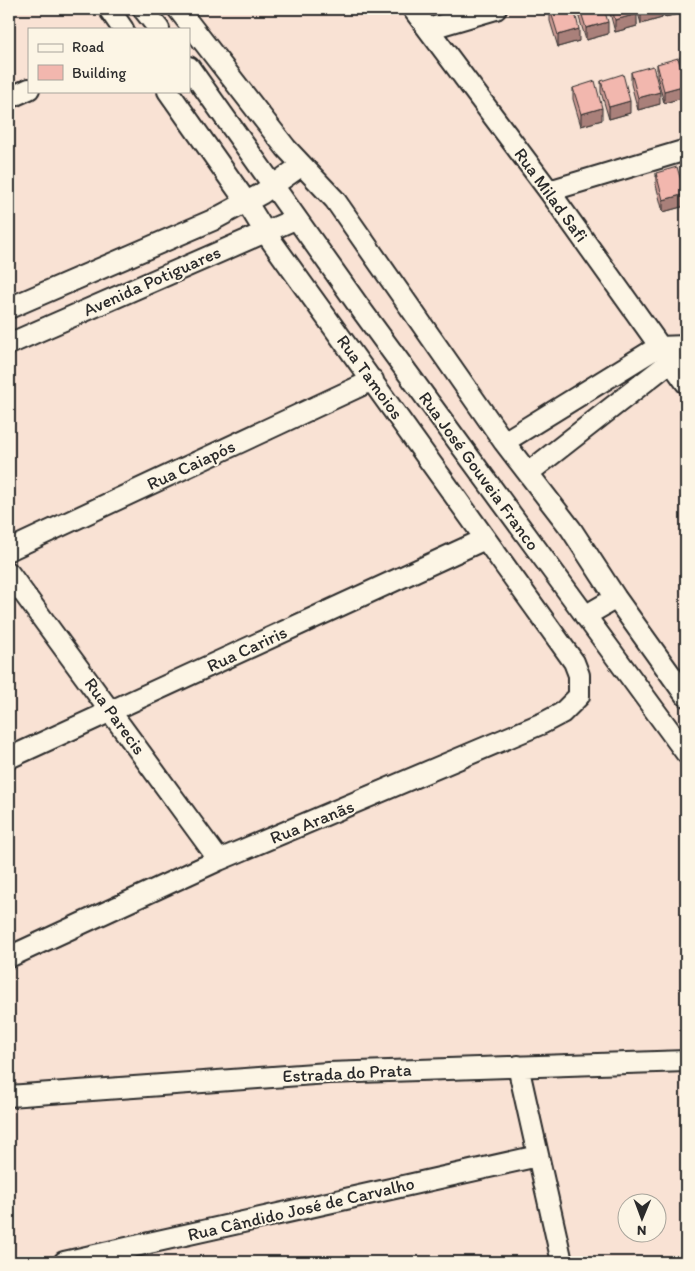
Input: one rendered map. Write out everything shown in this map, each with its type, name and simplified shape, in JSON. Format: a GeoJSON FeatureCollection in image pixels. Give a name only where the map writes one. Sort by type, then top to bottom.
{"type":"FeatureCollection","features":[{"type":"Feature","properties":{"kind":"street"},"geometry":{"type":"LineString","coordinates":[[109,9],[122,28]]}},
{"type":"Feature","properties":{"kind":"street"},"geometry":{"type":"LineString","coordinates":[[143,9],[158,28]]}},
{"type":"Feature","properties":{"kind":"street","name":"Rua José Gouveia Franco"},"geometry":{"type":"LineString","coordinates":[[178,9],[286,148],[335,200],[504,442],[572,529],[616,598],[686,696]]}},
{"type":"Feature","properties":{"kind":"street","name":"Rua Milad Safi"},"geometry":{"type":"LineString","coordinates":[[413,9],[549,191],[686,383]]}},
{"type":"Feature","properties":{"kind":"street"},"geometry":{"type":"LineString","coordinates":[[428,29],[496,9]]}},
{"type":"Feature","properties":{"kind":"street","name":"Rua José Gouveia Franco"},"geometry":{"type":"LineString","coordinates":[[190,68],[295,219],[686,754]]}},
{"type":"Feature","properties":{"kind":"street"},"geometry":{"type":"LineString","coordinates":[[9,98],[28,89]]}},
{"type":"Feature","properties":{"kind":"street","name":"Rua Tamoios"},"geometry":{"type":"LineString","coordinates":[[169,92],[247,203],[265,232],[574,662]]}},
{"type":"Feature","properties":{"kind":"street"},"geometry":{"type":"LineString","coordinates":[[549,191],[686,150]]}},
{"type":"Feature","properties":{"kind":"street"},"geometry":{"type":"LineString","coordinates":[[273,186],[302,164]]}},
{"type":"Feature","properties":{"kind":"street","name":"Avenida Potiguares"},"geometry":{"type":"LineString","coordinates":[[9,308],[213,220],[247,203],[273,186]]}},
{"type":"Feature","properties":{"kind":"street","name":"Avenida Potiguares"},"geometry":{"type":"LineString","coordinates":[[9,344],[295,219]]}},
{"type":"Feature","properties":{"kind":"street"},"geometry":{"type":"LineString","coordinates":[[504,442],[664,354],[685,346]]}},
{"type":"Feature","properties":{"kind":"street"},"geometry":{"type":"LineString","coordinates":[[528,473],[664,354]]}},
{"type":"Feature","properties":{"kind":"street","name":"Rua Caiapós"},"geometry":{"type":"LineString","coordinates":[[9,550],[373,380]]}},
{"type":"Feature","properties":{"kind":"street","name":"Rua Cariris"},"geometry":{"type":"LineString","coordinates":[[9,758],[485,539]]}},
{"type":"Feature","properties":{"kind":"street","name":"Rua Parecis"},"geometry":{"type":"LineString","coordinates":[[9,573],[219,860]]}},
{"type":"Feature","properties":{"kind":"street"},"geometry":{"type":"LineString","coordinates":[[585,616],[616,598]]}},
{"type":"Feature","properties":{"kind":"street","name":"Rua Aranãs"},"geometry":{"type":"LineString","coordinates":[[9,958],[219,860],[432,772],[562,713],[578,696],[580,680],[574,662]]}},
{"type":"Feature","properties":{"kind":"street","name":"Estrada do Prata"},"geometry":{"type":"LineString","coordinates":[[9,1096],[328,1073],[686,1061]]}},
{"type":"Feature","properties":{"kind":"street"},"geometry":{"type":"LineString","coordinates":[[518,1066],[562,1262]]}},
{"type":"Feature","properties":{"kind":"street","name":"Rua Cândido José de Carvalho"},"geometry":{"type":"LineString","coordinates":[[64,1262],[538,1156]]}},
{"type":"Feature","properties":{"kind":"building"},"geometry":{"type":"Polygon","coordinates":[[[550,9],[574,9],[579,29],[558,35],[550,9]]]}},
{"type":"Feature","properties":{"kind":"building"},"geometry":{"type":"Polygon","coordinates":[[[580,9],[604,9],[608,22],[586,28],[580,9]]]}},
{"type":"Feature","properties":{"kind":"building"},"geometry":{"type":"Polygon","coordinates":[[[612,9],[636,9],[637,14],[615,20],[612,9]]]}},
{"type":"Feature","properties":{"kind":"building"},"geometry":{"type":"Polygon","coordinates":[[[640,9],[653,9],[641,12],[640,9]]]}},
{"type":"Feature","properties":{"kind":"building"},"geometry":{"type":"Polygon","coordinates":[[[686,55],[686,82],[680,57],[686,55]]]}},
{"type":"Feature","properties":{"kind":"building"},"geometry":{"type":"Polygon","coordinates":[[[678,58],[686,85],[664,91],[657,64],[678,58]]]}},
{"type":"Feature","properties":{"kind":"building"},"geometry":{"type":"Polygon","coordinates":[[[653,66],[660,92],[638,98],[631,72],[653,66]]]}},
{"type":"Feature","properties":{"kind":"building"},"geometry":{"type":"Polygon","coordinates":[[[623,74],[630,101],[609,107],[601,81],[623,74]]]}},
{"type":"Feature","properties":{"kind":"building"},"geometry":{"type":"Polygon","coordinates":[[[595,81],[602,108],[581,114],[573,88],[595,81]]]}},
{"type":"Feature","properties":{"kind":"building"},"geometry":{"type":"Polygon","coordinates":[[[686,164],[686,179],[683,165],[686,164]]]}},
{"type":"Feature","properties":{"kind":"building"},"geometry":{"type":"Polygon","coordinates":[[[677,167],[685,194],[663,200],[656,173],[677,167]]]}}]}
